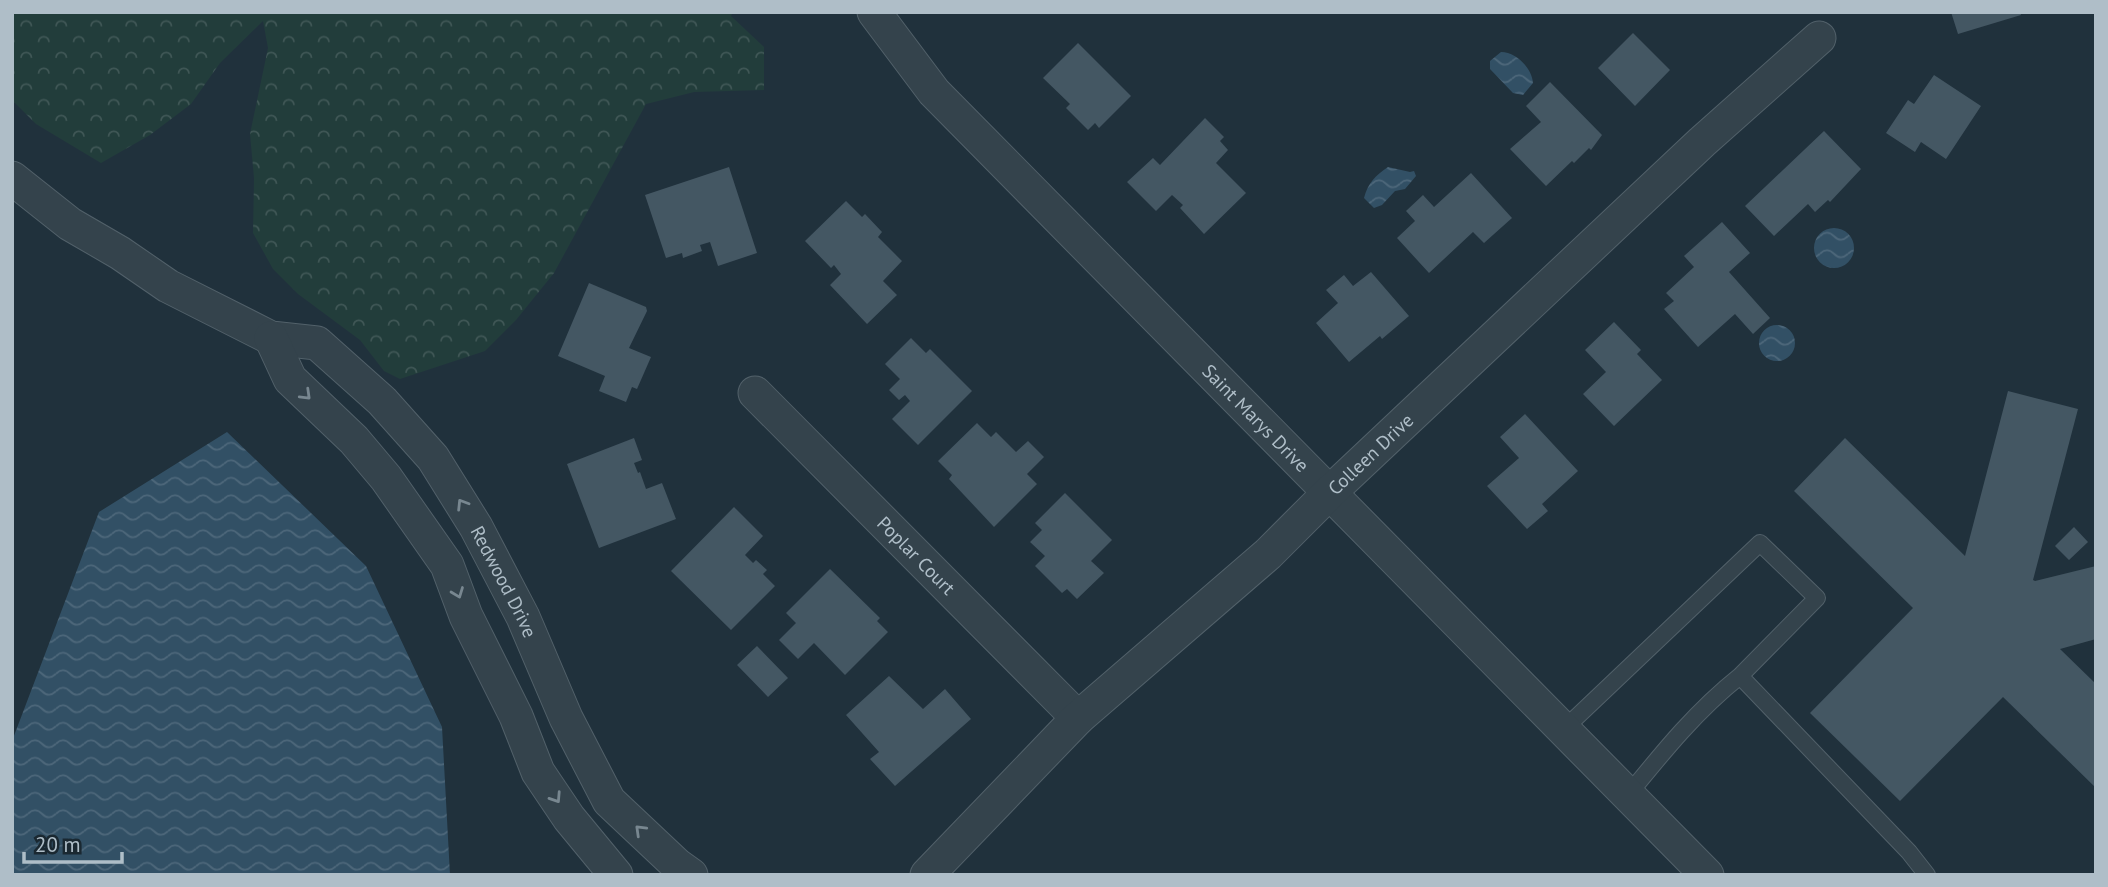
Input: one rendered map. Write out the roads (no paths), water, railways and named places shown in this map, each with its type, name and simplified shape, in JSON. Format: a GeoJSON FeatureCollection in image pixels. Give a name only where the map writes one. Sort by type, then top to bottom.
{"type":"FeatureCollection","features":[{"type":"Feature","properties":{"kind":"street","name":"Saint Marys Drive"},"geometry":{"type":"LineString","coordinates":[[874,12],[934,92],[1707,875]]}},
{"type":"Feature","properties":{"kind":"street","name":"Colleen Drive"},"geometry":{"type":"LineString","coordinates":[[927,875],[1078,718],[1268,554],[1329,492],[1702,142],[1819,38]]}},
{"type":"Feature","properties":{"kind":"street","name":"Redwood Drive"},"geometry":{"type":"LineString","coordinates":[[12,178],[70,224],[120,253],[167,286],[271,338],[317,343],[383,401],[433,458],[476,527],[523,617],[566,718],[609,801],[677,866],[691,875]]}},
{"type":"Feature","properties":{"kind":"street"},"geometry":{"type":"LineString","coordinates":[[271,338],[290,379],[354,440],[387,478],[447,565],[466,616],[516,716],[538,772],[569,818],[616,875]]}},
{"type":"Feature","properties":{"kind":"street","name":"Poplar Court"},"geometry":{"type":"LineString","coordinates":[[755,393],[1078,718]]}},
{"type":"Feature","properties":{"kind":"lane"},"geometry":{"type":"LineString","coordinates":[[1563,729],[1760,543],[1817,598],[1740,677],[1708,702],[1674,738],[1628,795]]}},
{"type":"Feature","properties":{"kind":"lane"},"geometry":{"type":"LineString","coordinates":[[1740,677],[1909,852],[1927,875]]}},
{"type":"Feature","properties":{"kind":"water"},"geometry":{"type":"Polygon","coordinates":[[[1501,52],[1517,58],[1530,72],[1533,83],[1523,95],[1513,93],[1490,69],[1490,61],[1501,52]]]}},
{"type":"Feature","properties":{"kind":"water"},"geometry":{"type":"Polygon","coordinates":[[[1388,167],[1414,171],[1416,176],[1405,189],[1395,191],[1382,205],[1374,208],[1364,198],[1373,180],[1388,167]]]}},
{"type":"Feature","properties":{"kind":"water"},"geometry":{"type":"Polygon","coordinates":[[[1834,228],[1848,234],[1854,248],[1848,262],[1834,268],[1820,262],[1814,248],[1820,234],[1834,228]]]}},
{"type":"Feature","properties":{"kind":"water"},"geometry":{"type":"Polygon","coordinates":[[[1777,325],[1789,331],[1795,343],[1789,355],[1777,361],[1765,355],[1759,343],[1765,331],[1777,325]]]}},
{"type":"Feature","properties":{"kind":"water"},"geometry":{"type":"Polygon","coordinates":[[[227,432],[366,566],[442,727],[450,875],[12,875],[12,741],[99,512],[227,432]]]}}]}
